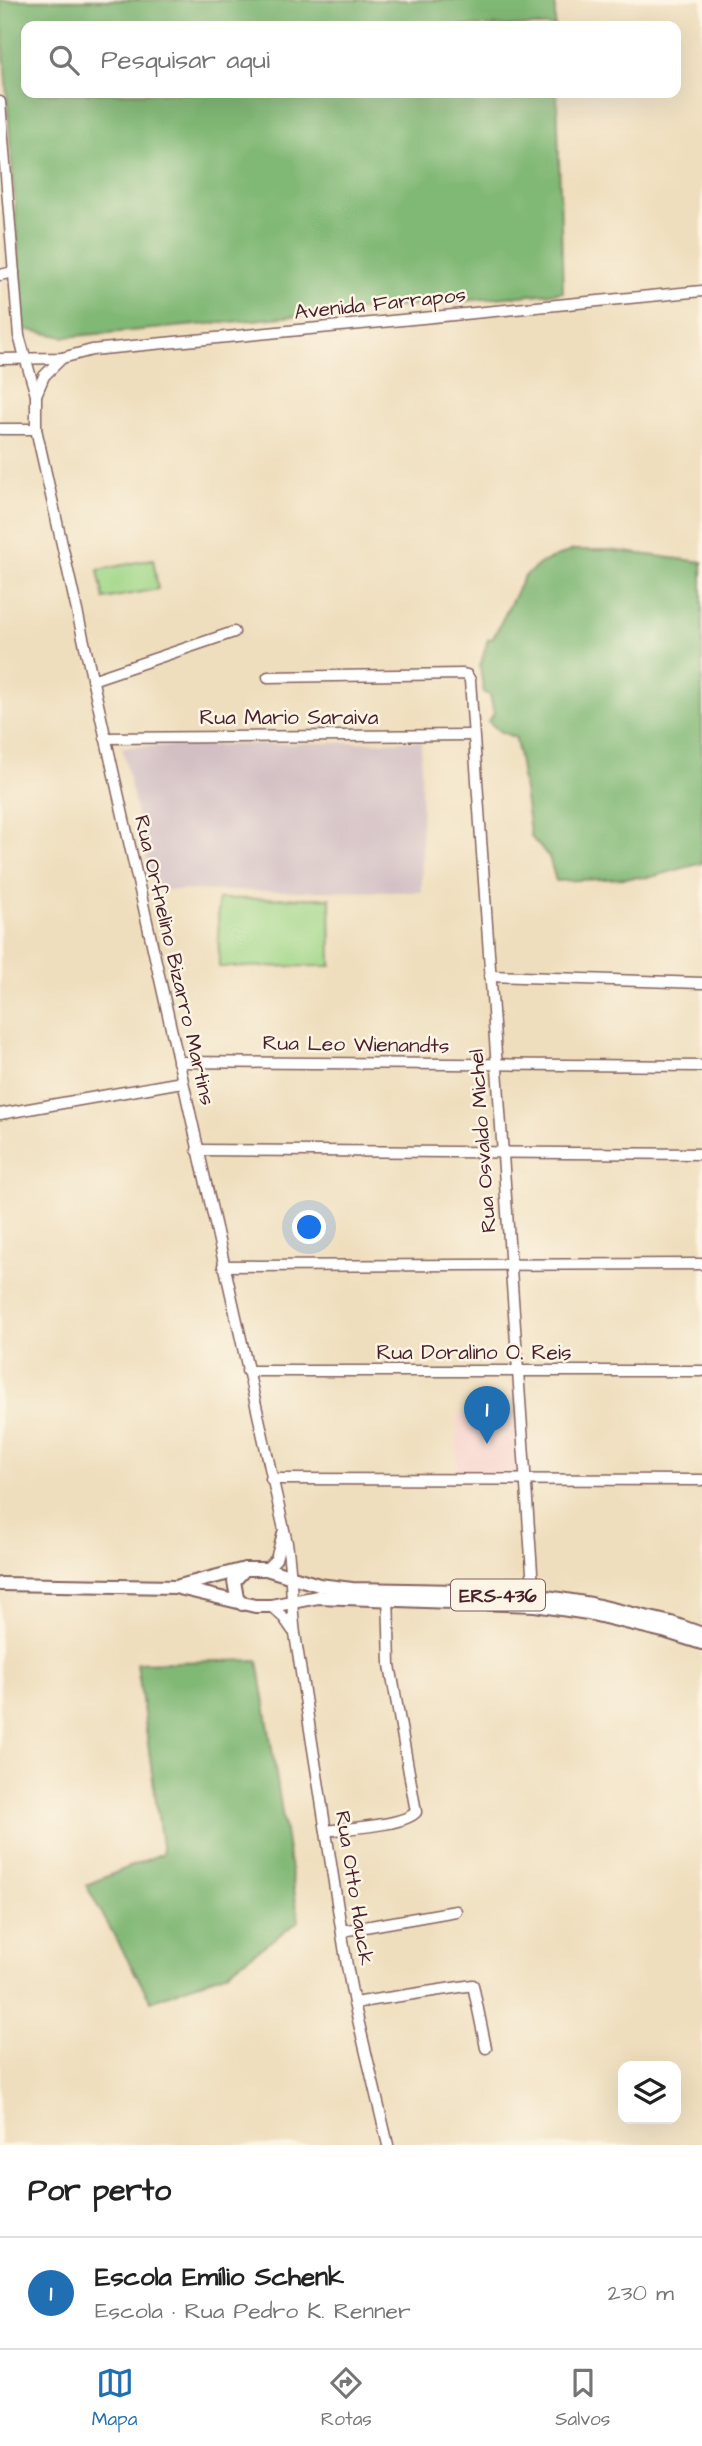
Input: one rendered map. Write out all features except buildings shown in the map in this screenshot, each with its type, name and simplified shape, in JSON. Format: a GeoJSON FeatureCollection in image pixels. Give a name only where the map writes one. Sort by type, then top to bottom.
{"type":"FeatureCollection","features":[{"type":"Feature","properties":{"kind":"main road","name":"ERS-436"},"geometry":{"type":"LineString","coordinates":[[175,1587],[245,1569],[266,1569],[319,1585],[388,1594]]}},
{"type":"Feature","properties":{"kind":"main road"},"geometry":{"type":"LineString","coordinates":[[242,1604],[235,1591],[234,1581],[245,1569]]}},
{"type":"Feature","properties":{"kind":"main road","name":"ERS-436"},"geometry":{"type":"LineString","coordinates":[[0,1584],[175,1587],[242,1604],[271,1606],[318,1597],[460,1591],[602,1606],[671,1623],[702,1634]]}},
{"type":"Feature","properties":{"kind":"main road","name":"ERS-436"},"geometry":{"type":"LineString","coordinates":[[534,1600],[702,1643]]}},
{"type":"Feature","properties":{"kind":"street"},"geometry":{"type":"LineString","coordinates":[[0,102],[19,335],[36,396]]}},
{"type":"Feature","properties":{"kind":"street"},"geometry":{"type":"LineString","coordinates":[[0,275],[14,272]]}},
{"type":"Feature","properties":{"kind":"street","name":"Avenida Farrapos"},"geometry":{"type":"LineString","coordinates":[[0,359],[62,358],[92,350],[702,291]]}},
{"type":"Feature","properties":{"kind":"street"},"geometry":{"type":"LineString","coordinates":[[36,396],[44,376],[62,358]]}},
{"type":"Feature","properties":{"kind":"street","name":"Rua Orfnelino Bizarro Martins"},"geometry":{"type":"LineString","coordinates":[[36,396],[36,429],[292,1575],[295,1634]]}},
{"type":"Feature","properties":{"kind":"street"},"geometry":{"type":"LineString","coordinates":[[0,429],[36,429]]}},
{"type":"Feature","properties":{"kind":"street"},"geometry":{"type":"LineString","coordinates":[[92,680],[233,632]]}},
{"type":"Feature","properties":{"kind":"street","name":"Rua Osvaldo Michel"},"geometry":{"type":"LineString","coordinates":[[268,677],[467,676],[470,680],[534,1600]]}},
{"type":"Feature","properties":{"kind":"street","name":"Rua Mario Saraiva"},"geometry":{"type":"LineString","coordinates":[[105,738],[473,735]]}},
{"type":"Feature","properties":{"kind":"street"},"geometry":{"type":"LineString","coordinates":[[490,976],[702,982]]}},
{"type":"Feature","properties":{"kind":"street","name":"Rua Leo Wienandts"},"geometry":{"type":"LineString","coordinates":[[177,1062],[702,1066]]}},
{"type":"Feature","properties":{"kind":"street"},"geometry":{"type":"LineString","coordinates":[[0,1114],[182,1082]]}},
{"type":"Feature","properties":{"kind":"street"},"geometry":{"type":"LineString","coordinates":[[197,1150],[702,1154]]}},
{"type":"Feature","properties":{"kind":"street"},"geometry":{"type":"LineString","coordinates":[[223,1266],[702,1264]]}},
{"type":"Feature","properties":{"kind":"street","name":"Rua Doralino O. Reis"},"geometry":{"type":"LineString","coordinates":[[247,1371],[702,1371]]}},
{"type":"Feature","properties":{"kind":"street"},"geometry":{"type":"LineString","coordinates":[[271,1479],[702,1480]]}},
{"type":"Feature","properties":{"kind":"street"},"geometry":{"type":"LineString","coordinates":[[266,1569],[276,1559],[283,1532]]}},
{"type":"Feature","properties":{"kind":"street"},"geometry":{"type":"LineString","coordinates":[[326,1831],[398,1820],[414,1815],[417,1808],[390,1665],[388,1594]]}},
{"type":"Feature","properties":{"kind":"street"},"geometry":{"type":"LineString","coordinates":[[271,1606],[295,1634]]}},
{"type":"Feature","properties":{"kind":"street","name":"Rua Otto Hauck"},"geometry":{"type":"LineString","coordinates":[[295,1634],[354,2003],[388,2145]]}},
{"type":"Feature","properties":{"kind":"street"},"geometry":{"type":"LineString","coordinates":[[342,1931],[456,1911]]}},
{"type":"Feature","properties":{"kind":"street"},"geometry":{"type":"LineString","coordinates":[[354,2003],[473,1985],[486,2048]]}},
{"type":"Feature","properties":{"kind":"shaded area"},"geometry":{"type":"Polygon","coordinates":[[[421,741],[422,892],[154,890],[122,747],[421,741]]]}},
{"type":"Feature","properties":{"kind":"shaded area"},"geometry":{"type":"Polygon","coordinates":[[[457,1414],[515,1414],[520,1474],[457,1474],[457,1414]]]}},
{"type":"Feature","properties":{"kind":"green space"},"geometry":{"type":"Polygon","coordinates":[[[0,0],[555,0],[555,21],[21,21],[21,98],[557,98],[563,292],[64,337],[24,329],[0,0]]]}},
{"type":"Feature","properties":{"kind":"green space"},"geometry":{"type":"Polygon","coordinates":[[[573,550],[609,550],[702,562],[702,863],[651,877],[556,881],[549,857],[531,837],[516,738],[499,731],[488,721],[494,714],[490,695],[484,693],[480,667],[488,639],[493,638],[524,577],[541,563],[573,550]]]}},
{"type":"Feature","properties":{"kind":"green space"},"geometry":{"type":"Polygon","coordinates":[[[153,559],[158,589],[104,599],[98,570],[153,559]]]}},
{"type":"Feature","properties":{"kind":"green space"},"geometry":{"type":"Polygon","coordinates":[[[330,898],[331,966],[219,967],[218,899],[330,898]]]}},
{"type":"Feature","properties":{"kind":"green space"},"geometry":{"type":"Polygon","coordinates":[[[258,1660],[299,1921],[227,1972],[151,2001],[86,1885],[163,1853],[137,1663],[258,1660]]]}},
{"type":"Feature","properties":{"kind":"place","name":"Escola Emílio Schenk"},"geometry":{"type":"Point","coordinates":[487,1444]}}]}
